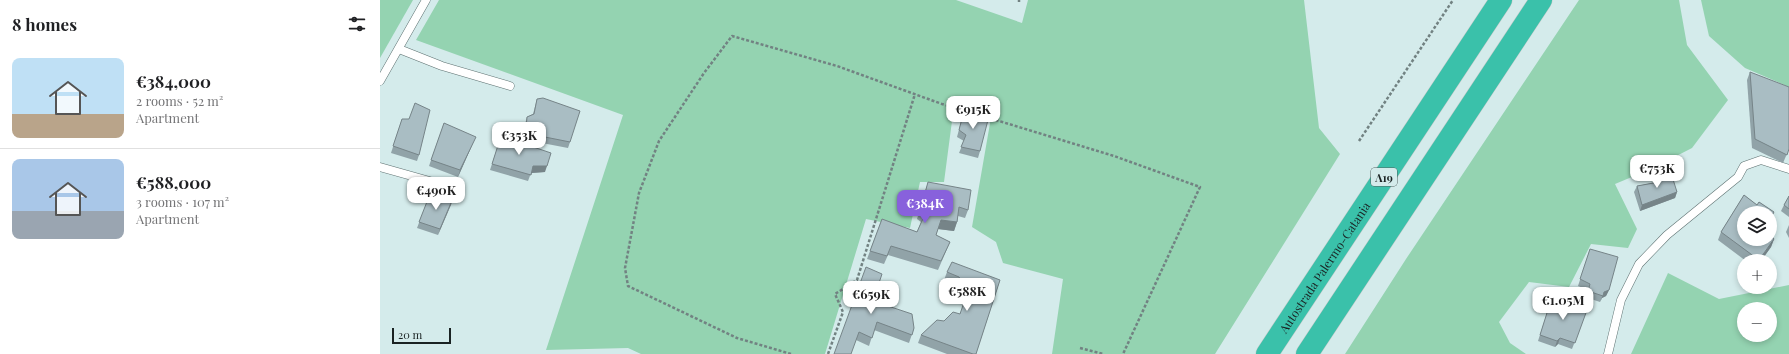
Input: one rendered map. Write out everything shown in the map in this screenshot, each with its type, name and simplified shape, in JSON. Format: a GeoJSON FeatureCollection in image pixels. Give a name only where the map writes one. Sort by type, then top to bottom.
{"type":"FeatureCollection","features":[{"type":"Feature","properties":{"kind":"highway","name":"Autostrada Palermo-Catania"},"geometry":{"type":"LineString","coordinates":[[1267,354],[1501,0]]}},
{"type":"Feature","properties":{"kind":"highway","name":"A19"},"geometry":{"type":"LineString","coordinates":[[1307,354],[1541,0]]}},
{"type":"Feature","properties":{"kind":"lane"},"geometry":{"type":"LineString","coordinates":[[380,81],[426,0]]}},
{"type":"Feature","properties":{"kind":"lane"},"geometry":{"type":"LineString","coordinates":[[399,49],[442,66],[510,86]]}},
{"type":"Feature","properties":{"kind":"lane"},"geometry":{"type":"LineString","coordinates":[[1608,354],[1621,300],[1639,264],[1667,235],[1738,177],[1744,166],[1761,160],[1789,168]]}},
{"type":"Feature","properties":{"kind":"lane"},"geometry":{"type":"LineString","coordinates":[[380,167],[458,189]]}},
{"type":"Feature","properties":{"kind":"path"},"geometry":{"type":"LineString","coordinates":[[1360,141],[1454,0]]}},
{"type":"Feature","properties":{"kind":"path"},"geometry":{"type":"LineString","coordinates":[[791,354],[736,338],[628,286],[625,268],[639,193],[659,141],[704,73],[732,36],[837,66],[976,114]]}},
{"type":"Feature","properties":{"kind":"path"},"geometry":{"type":"LineString","coordinates":[[828,354],[842,312],[835,294],[857,280],[915,94]]}},
{"type":"Feature","properties":{"kind":"path"},"geometry":{"type":"LineString","coordinates":[[983,116],[1114,156],[1200,187],[1123,354]]}},
{"type":"Feature","properties":{"kind":"path"},"geometry":{"type":"LineString","coordinates":[[1080,348],[1104,354]]}},
{"type":"Feature","properties":{"kind":"green space"},"geometry":{"type":"Polygon","coordinates":[[[380,0],[413,0],[380,58],[380,0]]]}},
{"type":"Feature","properties":{"kind":"green space"},"geometry":{"type":"Polygon","coordinates":[[[439,0],[956,0],[1022,23],[1028,0],[1304,0],[1319,128],[1340,154],[1215,354],[1052,354],[1063,279],[1003,263],[996,242],[972,227],[993,106],[952,121],[944,182],[920,182],[910,228],[866,219],[825,354],[641,354],[628,348],[546,350],[623,115],[416,40],[439,0]]]}},
{"type":"Feature","properties":{"kind":"green space"},"geometry":{"type":"Polygon","coordinates":[[[1579,0],[1679,0],[1687,45],[1728,100],[1692,148],[1651,169],[1615,184],[1637,229],[1628,248],[1591,244],[1569,287],[1529,282],[1499,322],[1510,343],[1526,354],[1345,354],[1406,259],[1579,0]]]}},
{"type":"Feature","properties":{"kind":"green space"},"geometry":{"type":"Polygon","coordinates":[[[1701,0],[1789,0],[1789,87],[1745,68],[1709,36],[1701,0]]]}},
{"type":"Feature","properties":{"kind":"green space"},"geometry":{"type":"Polygon","coordinates":[[[1668,273],[1719,299],[1744,294],[1777,294],[1777,287],[1789,285],[1789,354],[1631,354],[1668,273]]]}},
{"type":"Feature","properties":{"kind":"building"},"geometry":{"type":"Polygon","coordinates":[[[1750,72],[1789,87],[1789,149],[1787,155],[1755,139],[1750,72]]]}},
{"type":"Feature","properties":{"kind":"building"},"geometry":{"type":"Polygon","coordinates":[[[543,98],[580,111],[570,142],[545,137],[544,131],[526,128],[527,117],[534,114],[537,99],[543,98]]]}},
{"type":"Feature","properties":{"kind":"building"},"geometry":{"type":"Polygon","coordinates":[[[415,103],[430,110],[419,155],[393,146],[402,119],[409,119],[415,103]]]}},
{"type":"Feature","properties":{"kind":"building"},"geometry":{"type":"Polygon","coordinates":[[[964,111],[989,116],[980,151],[961,147],[966,135],[959,130],[964,111]]]}},
{"type":"Feature","properties":{"kind":"building"},"geometry":{"type":"Polygon","coordinates":[[[444,123],[476,137],[460,170],[431,160],[444,123]]]}},
{"type":"Feature","properties":{"kind":"building"},"geometry":{"type":"Polygon","coordinates":[[[501,136],[551,153],[547,166],[533,166],[531,175],[492,164],[501,136]]]}},
{"type":"Feature","properties":{"kind":"building"},"geometry":{"type":"Polygon","coordinates":[[[1671,173],[1677,192],[1642,205],[1637,186],[1659,182],[1659,176],[1671,173]]]}},
{"type":"Feature","properties":{"kind":"building"},"geometry":{"type":"Polygon","coordinates":[[[928,182],[971,190],[968,210],[959,207],[957,222],[941,220],[936,235],[950,242],[941,261],[891,246],[887,256],[870,251],[882,219],[917,232],[925,214],[920,211],[928,182]]]}},
{"type":"Feature","properties":{"kind":"building"},"geometry":{"type":"Polygon","coordinates":[[[430,194],[441,197],[444,194],[453,198],[440,229],[419,222],[430,194]]]}},
{"type":"Feature","properties":{"kind":"building"},"geometry":{"type":"Polygon","coordinates":[[[1744,195],[1757,205],[1759,202],[1765,206],[1737,206],[1744,195]]]}},
{"type":"Feature","properties":{"kind":"building"},"geometry":{"type":"Polygon","coordinates":[[[1789,196],[1789,209],[1784,205],[1789,196]]]}},
{"type":"Feature","properties":{"kind":"building"},"geometry":{"type":"Polygon","coordinates":[[[1737,206],[1737,244],[1721,232],[1737,206]]]}},
{"type":"Feature","properties":{"kind":"building"},"geometry":{"type":"Polygon","coordinates":[[[1740,246],[1769,246],[1763,254],[1751,254],[1740,246]]]}},
{"type":"Feature","properties":{"kind":"building"},"geometry":{"type":"Polygon","coordinates":[[[1590,249],[1618,257],[1609,290],[1604,292],[1603,296],[1588,291],[1590,284],[1580,279],[1590,249]]]}},
{"type":"Feature","properties":{"kind":"building"},"geometry":{"type":"Polygon","coordinates":[[[952,262],[1000,280],[976,354],[921,335],[937,320],[944,321],[953,312],[960,314],[970,285],[961,280],[959,277],[947,272],[952,262]]]}},
{"type":"Feature","properties":{"kind":"building"},"geometry":{"type":"Polygon","coordinates":[[[866,267],[882,274],[873,301],[912,314],[914,328],[912,335],[877,322],[872,338],[859,332],[851,354],[834,354],[866,267]]]}},
{"type":"Feature","properties":{"kind":"building"},"geometry":{"type":"Polygon","coordinates":[[[1552,297],[1568,301],[1587,310],[1575,343],[1560,338],[1557,341],[1540,335],[1552,297]]]}}]}
